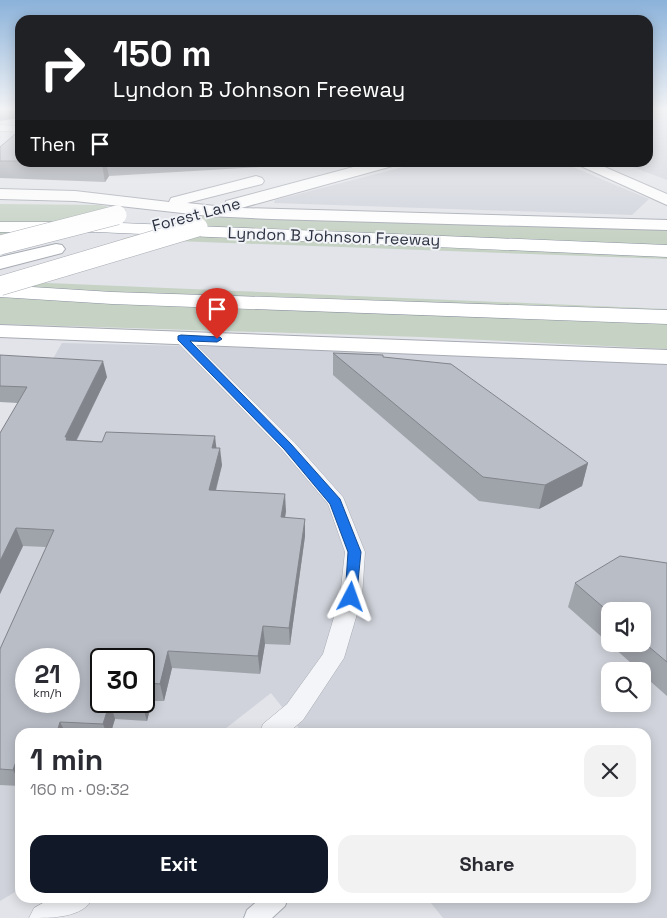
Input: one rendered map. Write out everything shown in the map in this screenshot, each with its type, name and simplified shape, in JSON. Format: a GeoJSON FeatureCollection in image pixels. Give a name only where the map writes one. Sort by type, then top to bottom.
{"type":"FeatureCollection","features":[{"type":"Feature","properties":{"kind":"highway"},"geometry":{"type":"LineString","coordinates":[[0,221],[96,227]]}},
{"type":"Feature","properties":{"kind":"highway","name":"Lyndon B Johnson Freeway"},"geometry":{"type":"LineString","coordinates":[[0,227],[96,227],[667,251]]}},
{"type":"Feature","properties":{"kind":"highway"},"geometry":{"type":"LineString","coordinates":[[0,291],[112,298],[667,317]]}},
{"type":"Feature","properties":{"kind":"main road","name":"Forest Lane"},"geometry":{"type":"LineString","coordinates":[[0,263],[209,211],[306,177],[325,167]]}},
{"type":"Feature","properties":{"kind":"main road","name":"Forest Lane"},"geometry":{"type":"LineString","coordinates":[[306,177],[363,167]]}},
{"type":"Feature","properties":{"kind":"main road"},"geometry":{"type":"LineString","coordinates":[[591,167],[667,200]]}},
{"type":"Feature","properties":{"kind":"main road"},"geometry":{"type":"LineString","coordinates":[[620,167],[667,186]]}},
{"type":"Feature","properties":{"kind":"main road"},"geometry":{"type":"LineString","coordinates":[[306,177],[291,194],[290,203],[325,217]]}},
{"type":"Feature","properties":{"kind":"main road","name":"Forest Lane"},"geometry":{"type":"LineString","coordinates":[[0,245],[268,178],[166,191],[75,196]]}},
{"type":"Feature","properties":{"kind":"main road"},"geometry":{"type":"LineString","coordinates":[[622,180],[632,191],[652,204],[654,208],[650,215],[632,223]]}},
{"type":"Feature","properties":{"kind":"main road"},"geometry":{"type":"LineString","coordinates":[[0,194],[75,196],[80,206],[73,214],[0,234]]}},
{"type":"Feature","properties":{"kind":"main road","name":"Lyndon B Johnson Freeway"},"geometry":{"type":"LineString","coordinates":[[75,196],[209,211],[325,217],[667,225]]}},
{"type":"Feature","properties":{"kind":"main road"},"geometry":{"type":"LineString","coordinates":[[0,286],[198,227],[232,218],[271,214]]}},
{"type":"Feature","properties":{"kind":"main road"},"geometry":{"type":"LineString","coordinates":[[0,331],[667,357]]}},
{"type":"Feature","properties":{"kind":"street"},"geometry":{"type":"LineString","coordinates":[[181,338],[288,446],[336,502],[355,552],[351,597],[333,658],[295,712],[277,728]]}},
{"type":"Feature","properties":{"kind":"street"},"geometry":{"type":"LineString","coordinates":[[44,918],[70,903]]}},
{"type":"Feature","properties":{"kind":"street"},"geometry":{"type":"LineString","coordinates":[[255,918],[272,903]]}},
{"type":"Feature","properties":{"kind":"shaded area"},"geometry":{"type":"Polygon","coordinates":[[[653,152],[667,152],[667,180],[633,167],[653,167],[653,152]]]}},
{"type":"Feature","properties":{"kind":"shaded area"},"geometry":{"type":"Polygon","coordinates":[[[403,167],[573,167],[649,199],[632,215],[274,203],[275,200],[403,167]]]}},
{"type":"Feature","properties":{"kind":"shaded area"},"geometry":{"type":"Polygon","coordinates":[[[62,343],[667,358],[667,918],[443,918],[431,903],[651,903],[651,728],[299,728],[271,693],[226,728],[15,728],[15,892],[0,901],[0,451],[62,343]]]}},
{"type":"Feature","properties":{"kind":"green space"},"geometry":{"type":"Polygon","coordinates":[[[0,204],[99,205],[127,210],[21,237],[0,236],[0,204]]]}},
{"type":"Feature","properties":{"kind":"green space"},"geometry":{"type":"Polygon","coordinates":[[[215,213],[667,230],[667,259],[122,239],[215,213]]]}},
{"type":"Feature","properties":{"kind":"green space"},"geometry":{"type":"Polygon","coordinates":[[[0,281],[667,309],[667,349],[421,337],[0,324],[0,281]]]}},
{"type":"Feature","properties":{"kind":"building"},"geometry":{"type":"Polygon","coordinates":[[[0,152],[15,152],[15,161],[0,161],[0,152]]]}},
{"type":"Feature","properties":{"kind":"building"},"geometry":{"type":"Polygon","coordinates":[[[333,353],[383,355],[383,357],[451,364],[588,463],[545,485],[483,477],[333,353]]]}},
{"type":"Feature","properties":{"kind":"building"},"geometry":{"type":"Polygon","coordinates":[[[0,355],[103,361],[65,437],[67,437],[66,440],[102,442],[106,432],[215,436],[212,448],[220,448],[209,490],[285,494],[281,517],[305,519],[289,628],[263,626],[258,656],[168,651],[160,684],[155,684],[155,648],[90,648],[90,713],[106,713],[103,724],[60,722],[58,728],[15,728],[15,764],[13,770],[0,769],[0,649],[54,530],[16,528],[0,561],[0,433],[27,387],[0,386],[0,355]]]}},
{"type":"Feature","properties":{"kind":"building"},"geometry":{"type":"Polygon","coordinates":[[[620,556],[667,563],[667,662],[651,649],[651,602],[601,602],[601,605],[575,583],[620,556]]]}},
{"type":"Feature","properties":{"kind":"route"},"geometry":{"type":"LineString","coordinates":[[217,339],[181,338],[288,446],[336,502],[355,552],[351,597]]}}]}
